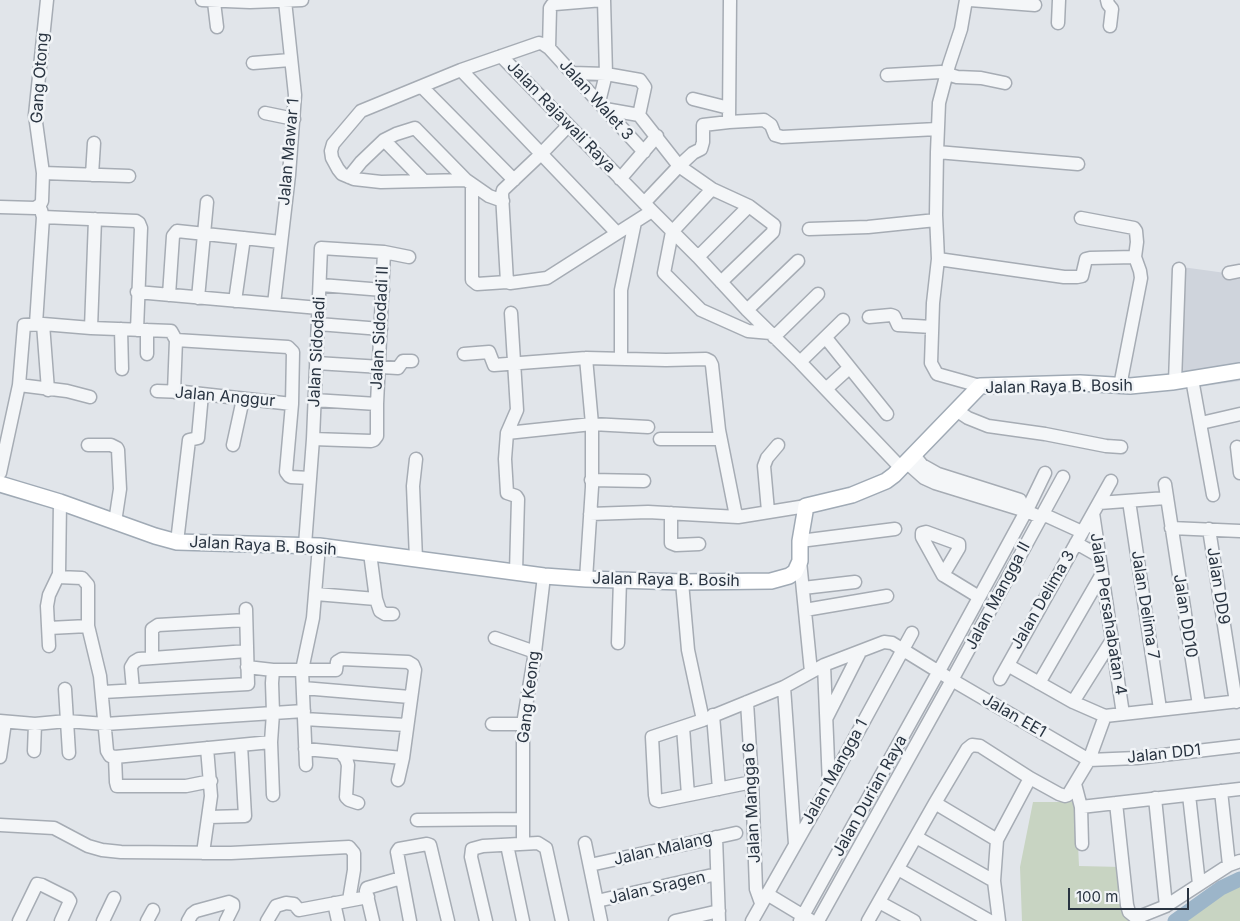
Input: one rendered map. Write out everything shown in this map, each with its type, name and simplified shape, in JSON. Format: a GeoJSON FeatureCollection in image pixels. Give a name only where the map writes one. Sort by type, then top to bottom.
{"type":"FeatureCollection","features":[{"type":"Feature","properties":{"kind":"main road","name":"Jalan Raya B. Bosih"},"geometry":{"type":"LineString","coordinates":[[806,506],[834,500],[886,481],[980,386],[1080,383],[1120,386],[1175,382],[1240,371]]}},
{"type":"Feature","properties":{"kind":"main road","name":"Jalan Raya B. Bosih"},"geometry":{"type":"LineString","coordinates":[[0,484],[60,502],[177,542],[312,546],[544,576],[682,582],[771,581],[790,576],[796,572],[800,561]]}},
{"type":"Feature","properties":{"kind":"main road"},"geometry":{"type":"LineString","coordinates":[[800,561],[800,540],[806,506]]}},
{"type":"Feature","properties":{"kind":"street","name":"Gang Otong"},"geometry":{"type":"LineString","coordinates":[[34,324],[43,173],[35,115],[47,0]]}},
{"type":"Feature","properties":{"kind":"street"},"geometry":{"type":"LineString","coordinates":[[217,27],[208,1],[302,0]]}},
{"type":"Feature","properties":{"kind":"street"},"geometry":{"type":"LineString","coordinates":[[549,48],[550,8],[552,5],[603,0],[606,74],[601,105],[639,115],[679,166],[712,189],[749,206],[774,226],[774,232],[721,282]]}},
{"type":"Feature","properties":{"kind":"street"},"geometry":{"type":"LineString","coordinates":[[729,122],[730,0]]}},
{"type":"Feature","properties":{"kind":"street"},"geometry":{"type":"LineString","coordinates":[[966,0],[961,29],[946,73],[937,129],[936,220],[938,259],[933,303],[931,363],[937,374],[980,386]]}},
{"type":"Feature","properties":{"kind":"street"},"geometry":{"type":"LineString","coordinates":[[970,0],[1035,5]]}},
{"type":"Feature","properties":{"kind":"street"},"geometry":{"type":"LineString","coordinates":[[1058,23],[1059,0]]}},
{"type":"Feature","properties":{"kind":"street"},"geometry":{"type":"LineString","coordinates":[[1108,0],[1108,4],[1112,9],[1110,26]]}},
{"type":"Feature","properties":{"kind":"street","name":"Jalan Mawar 1"},"geometry":{"type":"LineString","coordinates":[[274,304],[294,118],[295,87],[290,60],[286,1]]}},
{"type":"Feature","properties":{"kind":"street"},"geometry":{"type":"LineString","coordinates":[[469,183],[381,182],[350,177],[342,174],[332,158],[331,151],[334,144],[361,111],[460,70],[539,43],[549,48]]}},
{"type":"Feature","properties":{"kind":"street","name":"Jalan Walet 3"},"geometry":{"type":"LineString","coordinates":[[549,48],[644,152]]}},
{"type":"Feature","properties":{"kind":"street","name":"Jalan Rajawali Raya"},"geometry":{"type":"LineString","coordinates":[[501,56],[826,390],[924,478],[935,483],[1028,507],[1079,537],[1099,556]]}},
{"type":"Feature","properties":{"kind":"street"},"geometry":{"type":"LineString","coordinates":[[253,63],[290,60]]}},
{"type":"Feature","properties":{"kind":"street"},"geometry":{"type":"LineString","coordinates":[[460,70],[617,233]]}},
{"type":"Feature","properties":{"kind":"street"},"geometry":{"type":"LineString","coordinates":[[887,75],[931,72],[946,73],[957,77],[981,78],[1005,83]]}},
{"type":"Feature","properties":{"kind":"street"},"geometry":{"type":"LineString","coordinates":[[572,73],[606,74],[640,80],[645,86],[639,115]]}},
{"type":"Feature","properties":{"kind":"street"},"geometry":{"type":"LineString","coordinates":[[422,87],[514,180]]}},
{"type":"Feature","properties":{"kind":"street"},"geometry":{"type":"LineString","coordinates":[[693,99],[729,108]]}},
{"type":"Feature","properties":{"kind":"street"},"geometry":{"type":"LineString","coordinates":[[265,113],[294,118]]}},
{"type":"Feature","properties":{"kind":"street"},"geometry":{"type":"LineString","coordinates":[[469,183],[472,280],[477,284],[510,283],[547,278],[635,222],[679,166],[700,149],[703,142],[703,125],[764,120],[771,125],[775,135],[782,137],[937,129]]}},
{"type":"Feature","properties":{"kind":"street"},"geometry":{"type":"LineString","coordinates":[[506,282],[503,190],[568,126]]}},
{"type":"Feature","properties":{"kind":"street"},"geometry":{"type":"LineString","coordinates":[[350,177],[361,162],[384,140],[415,128],[469,183],[489,196],[503,201]]}},
{"type":"Feature","properties":{"kind":"street"},"geometry":{"type":"LineString","coordinates":[[620,179],[657,136]]}},
{"type":"Feature","properties":{"kind":"street"},"geometry":{"type":"LineString","coordinates":[[384,140],[424,181]]}},
{"type":"Feature","properties":{"kind":"street"},"geometry":{"type":"LineString","coordinates":[[92,175],[94,143]]}},
{"type":"Feature","properties":{"kind":"street"},"geometry":{"type":"LineString","coordinates":[[937,152],[1078,164]]}},
{"type":"Feature","properties":{"kind":"street"},"geometry":{"type":"LineString","coordinates":[[361,162],[381,182]]}},
{"type":"Feature","properties":{"kind":"street"},"geometry":{"type":"LineString","coordinates":[[43,173],[129,176]]}},
{"type":"Feature","properties":{"kind":"street"},"geometry":{"type":"LineString","coordinates":[[712,189],[672,232],[664,273],[701,310],[748,331],[772,335],[818,294]]}},
{"type":"Feature","properties":{"kind":"street"},"geometry":{"type":"LineString","coordinates":[[198,298],[207,202]]}},
{"type":"Feature","properties":{"kind":"street"},"geometry":{"type":"LineString","coordinates":[[698,257],[749,206]]}},
{"type":"Feature","properties":{"kind":"street"},"geometry":{"type":"LineString","coordinates":[[0,207],[35,208],[41,211],[95,219],[136,221],[139,223],[141,228],[137,292],[147,354]]}},
{"type":"Feature","properties":{"kind":"street"},"geometry":{"type":"LineString","coordinates":[[1081,218],[1134,228],[1136,231],[1135,257],[1141,278],[1120,386]]}},
{"type":"Feature","properties":{"kind":"street"},"geometry":{"type":"LineString","coordinates":[[91,328],[95,219]]}},
{"type":"Feature","properties":{"kind":"street"},"geometry":{"type":"LineString","coordinates":[[809,229],[868,227],[936,220]]}},
{"type":"Feature","properties":{"kind":"street"},"geometry":{"type":"LineString","coordinates":[[621,358],[621,290],[635,222]]}},
{"type":"Feature","properties":{"kind":"street"},"geometry":{"type":"LineString","coordinates":[[169,295],[173,236],[177,231],[281,242]]}},
{"type":"Feature","properties":{"kind":"street"},"geometry":{"type":"LineString","coordinates":[[235,301],[244,238]]}},
{"type":"Feature","properties":{"kind":"street","name":"Jalan Sidodadi"},"geometry":{"type":"LineString","coordinates":[[306,765],[302,670],[310,636],[316,594],[312,546],[310,478],[321,285],[321,248],[384,252],[409,257]]}},
{"type":"Feature","properties":{"kind":"street","name":"Jalan Sidodadi II"},"geometry":{"type":"LineString","coordinates":[[313,439],[374,440],[377,436],[384,252]]}},
{"type":"Feature","properties":{"kind":"street"},"geometry":{"type":"LineString","coordinates":[[938,259],[1064,277],[1077,277],[1082,276],[1086,259],[1135,257]]}},
{"type":"Feature","properties":{"kind":"street"},"geometry":{"type":"LineString","coordinates":[[747,310],[798,261]]}},
{"type":"Feature","properties":{"kind":"street"},"geometry":{"type":"LineString","coordinates":[[1175,382],[1179,269]]}},
{"type":"Feature","properties":{"kind":"street"},"geometry":{"type":"LineString","coordinates":[[321,285],[383,290]]}},
{"type":"Feature","properties":{"kind":"street"},"geometry":{"type":"LineString","coordinates":[[137,292],[319,308]]}},
{"type":"Feature","properties":{"kind":"street"},"geometry":{"type":"LineString","coordinates":[[511,313],[517,410],[507,433],[505,460],[507,493],[516,496],[518,499],[516,572]]}},
{"type":"Feature","properties":{"kind":"street"},"geometry":{"type":"LineString","coordinates":[[869,317],[891,315],[894,316],[898,325],[932,326]]}},
{"type":"Feature","properties":{"kind":"street"},"geometry":{"type":"LineString","coordinates":[[800,362],[843,320]]}},
{"type":"Feature","properties":{"kind":"street"},"geometry":{"type":"LineString","coordinates":[[34,324],[171,331],[176,340],[174,392]]}},
{"type":"Feature","properties":{"kind":"street"},"geometry":{"type":"LineString","coordinates":[[0,473],[34,324]]}},
{"type":"Feature","properties":{"kind":"street"},"geometry":{"type":"LineString","coordinates":[[34,324],[48,390]]}},
{"type":"Feature","properties":{"kind":"street"},"geometry":{"type":"LineString","coordinates":[[318,324],[381,329]]}},
{"type":"Feature","properties":{"kind":"street"},"geometry":{"type":"LineString","coordinates":[[121,329],[122,369]]}},
{"type":"Feature","properties":{"kind":"street"},"geometry":{"type":"LineString","coordinates":[[826,338],[887,414]]}},
{"type":"Feature","properties":{"kind":"street"},"geometry":{"type":"LineString","coordinates":[[176,340],[288,347],[293,352],[292,404],[286,472],[291,477],[310,478]]}},
{"type":"Feature","properties":{"kind":"street"},"geometry":{"type":"LineString","coordinates":[[464,354],[489,352],[494,365],[586,358],[706,359],[710,361],[720,439],[738,517]]}},
{"type":"Feature","properties":{"kind":"street"},"geometry":{"type":"LineString","coordinates":[[586,358],[592,424],[592,480],[586,579]]}},
{"type":"Feature","properties":{"kind":"street"},"geometry":{"type":"LineString","coordinates":[[316,363],[398,368],[403,361],[412,361]]}},
{"type":"Feature","properties":{"kind":"street"},"geometry":{"type":"LineString","coordinates":[[826,390],[849,368]]}},
{"type":"Feature","properties":{"kind":"street"},"geometry":{"type":"LineString","coordinates":[[1192,379],[1213,495]]}},
{"type":"Feature","properties":{"kind":"street"},"geometry":{"type":"LineString","coordinates":[[19,386],[67,391],[90,397]]}},
{"type":"Feature","properties":{"kind":"street","name":"Jalan Anggur"},"geometry":{"type":"LineString","coordinates":[[157,391],[292,404]]}},
{"type":"Feature","properties":{"kind":"street"},"geometry":{"type":"LineString","coordinates":[[177,542],[189,440],[198,438],[202,394]]}},
{"type":"Feature","properties":{"kind":"street"},"geometry":{"type":"LineString","coordinates":[[233,445],[243,399]]}},
{"type":"Feature","properties":{"kind":"street"},"geometry":{"type":"LineString","coordinates":[[314,400],[377,404]]}},
{"type":"Feature","properties":{"kind":"street"},"geometry":{"type":"LineString","coordinates":[[956,410],[968,418],[988,426],[1120,447]]}},
{"type":"Feature","properties":{"kind":"street"},"geometry":{"type":"LineString","coordinates":[[1201,423],[1240,414]]}},
{"type":"Feature","properties":{"kind":"street"},"geometry":{"type":"LineString","coordinates":[[507,433],[592,424],[648,427]]}},
{"type":"Feature","properties":{"kind":"street"},"geometry":{"type":"LineString","coordinates":[[660,439],[720,439]]}},
{"type":"Feature","properties":{"kind":"street"},"geometry":{"type":"LineString","coordinates":[[88,445],[111,445],[118,450],[120,489],[115,522]]}},
{"type":"Feature","properties":{"kind":"street"},"geometry":{"type":"LineString","coordinates":[[768,511],[764,466],[767,458],[778,445]]}},
{"type":"Feature","properties":{"kind":"street"},"geometry":{"type":"LineString","coordinates":[[1237,447],[1240,473]]}},
{"type":"Feature","properties":{"kind":"street"},"geometry":{"type":"LineString","coordinates":[[416,459],[413,486],[416,559]]}},
{"type":"Feature","properties":{"kind":"street","name":"Jalan Mangga II"},"geometry":{"type":"LineString","coordinates":[[939,672],[1045,473]]}},
{"type":"Feature","properties":{"kind":"street","name":"Jalan Mangga II"},"geometry":{"type":"LineString","coordinates":[[952,680],[1044,515],[1063,477]]}},
{"type":"Feature","properties":{"kind":"street"},"geometry":{"type":"LineString","coordinates":[[592,480],[644,481]]}},
{"type":"Feature","properties":{"kind":"street","name":"Jalan Delima 3"},"geometry":{"type":"LineString","coordinates":[[1105,716],[1073,702],[1011,667],[1009,663],[1111,481]]}},
{"type":"Feature","properties":{"kind":"street","name":"Jalan DD10"},"geometry":{"type":"LineString","coordinates":[[1165,484],[1198,705]]}},
{"type":"Feature","properties":{"kind":"street"},"geometry":{"type":"LineString","coordinates":[[1096,508],[1129,501],[1166,498]]}},
{"type":"Feature","properties":{"kind":"street","name":"Jalan Delima 7"},"geometry":{"type":"LineString","coordinates":[[1129,501],[1160,709]]}},
{"type":"Feature","properties":{"kind":"street"},"geometry":{"type":"LineString","coordinates":[[49,646],[47,606],[49,595],[59,574],[60,502]]}},
{"type":"Feature","properties":{"kind":"street"},"geometry":{"type":"LineString","coordinates":[[590,514],[671,513],[715,515],[724,518],[806,506]]}},
{"type":"Feature","properties":{"kind":"street","name":"Jalan Persahabatan 4"},"geometry":{"type":"LineString","coordinates":[[1096,508],[1099,556],[1123,714]]}},
{"type":"Feature","properties":{"kind":"street"},"geometry":{"type":"LineString","coordinates":[[671,513],[671,543],[676,545],[699,544]]}},
{"type":"Feature","properties":{"kind":"street"},"geometry":{"type":"LineString","coordinates":[[1172,528],[1240,531]]}},
{"type":"Feature","properties":{"kind":"street"},"geometry":{"type":"LineString","coordinates":[[800,540],[895,529]]}},
{"type":"Feature","properties":{"kind":"street","name":"Jalan DD9"},"geometry":{"type":"LineString","coordinates":[[1209,529],[1238,701]]}},
{"type":"Feature","properties":{"kind":"street"},"geometry":{"type":"LineString","coordinates":[[370,553],[376,599],[380,610],[385,614],[393,614]]}},
{"type":"Feature","properties":{"kind":"street"},"geometry":{"type":"LineString","coordinates":[[800,561],[811,672]]}},
{"type":"Feature","properties":{"kind":"street"},"geometry":{"type":"LineString","coordinates":[[1039,683],[1102,574]]}},
{"type":"Feature","properties":{"kind":"street"},"geometry":{"type":"LineString","coordinates":[[943,575],[979,597]]}},
{"type":"Feature","properties":{"kind":"street","name":"Gang Keong"},"geometry":{"type":"LineString","coordinates":[[523,839],[523,724],[535,652],[544,576]]}},
{"type":"Feature","properties":{"kind":"street"},"geometry":{"type":"LineString","coordinates":[[58,577],[77,577],[88,585],[88,626],[100,676],[108,754],[115,757],[271,742]]}},
{"type":"Feature","properties":{"kind":"street"},"geometry":{"type":"LineString","coordinates":[[618,643],[620,580]]}},
{"type":"Feature","properties":{"kind":"street"},"geometry":{"type":"LineString","coordinates":[[682,582],[688,650],[708,717],[719,789]]}},
{"type":"Feature","properties":{"kind":"street"},"geometry":{"type":"LineString","coordinates":[[802,588],[856,582]]}},
{"type":"Feature","properties":{"kind":"street"},"geometry":{"type":"LineString","coordinates":[[316,594],[376,599]]}},
{"type":"Feature","properties":{"kind":"street"},"geometry":{"type":"LineString","coordinates":[[805,610],[887,596]]}},
{"type":"Feature","properties":{"kind":"street"},"geometry":{"type":"LineString","coordinates":[[102,692],[248,684],[246,615],[158,624],[152,629],[152,657]]}},
{"type":"Feature","properties":{"kind":"street"},"geometry":{"type":"LineString","coordinates":[[49,628],[88,626]]}},
{"type":"Feature","properties":{"kind":"street","name":"Jalan Mangga 1"},"geometry":{"type":"LineString","coordinates":[[752,921],[912,633]]}},
{"type":"Feature","properties":{"kind":"street"},"geometry":{"type":"LineString","coordinates":[[495,638],[535,652]]}},
{"type":"Feature","properties":{"kind":"street"},"geometry":{"type":"LineString","coordinates":[[1073,702],[1112,640]]}},
{"type":"Feature","properties":{"kind":"street","name":"Jalan EE1"},"geometry":{"type":"LineString","coordinates":[[688,795],[656,800],[652,737],[784,687],[824,665],[884,642],[892,643],[1089,760]]}},
{"type":"Feature","properties":{"kind":"street"},"geometry":{"type":"LineString","coordinates":[[133,690],[131,666],[139,658],[247,652]]}},
{"type":"Feature","properties":{"kind":"street"},"geometry":{"type":"LineString","coordinates":[[826,719],[860,652]]}},
{"type":"Feature","properties":{"kind":"street"},"geometry":{"type":"LineString","coordinates":[[334,690],[334,670],[336,670],[338,662],[342,659],[408,662],[413,664],[415,670],[403,758],[398,780]]}},
{"type":"Feature","properties":{"kind":"street"},"geometry":{"type":"LineString","coordinates":[[1000,679],[1009,663]]}},
{"type":"Feature","properties":{"kind":"street"},"geometry":{"type":"LineString","coordinates":[[824,665],[829,785]]}},
{"type":"Feature","properties":{"kind":"street"},"geometry":{"type":"LineString","coordinates":[[247,667],[273,670],[334,670]]}},
{"type":"Feature","properties":{"kind":"street"},"geometry":{"type":"LineString","coordinates":[[272,795],[273,670]]}},
{"type":"Feature","properties":{"kind":"street","name":"Jalan Durian Raya"},"geometry":{"type":"LineString","coordinates":[[805,919],[939,672]]}},
{"type":"Feature","properties":{"kind":"street","name":"Jalan Durian Raya"},"geometry":{"type":"LineString","coordinates":[[818,921],[952,680]]}},
{"type":"Feature","properties":{"kind":"street"},"geometry":{"type":"LineString","coordinates":[[784,687],[795,844]]}},
{"type":"Feature","properties":{"kind":"street"},"geometry":{"type":"LineString","coordinates":[[303,688],[410,697]]}},
{"type":"Feature","properties":{"kind":"street"},"geometry":{"type":"LineString","coordinates":[[65,689],[69,753]]}},
{"type":"Feature","properties":{"kind":"street"},"geometry":{"type":"LineString","coordinates":[[868,921],[934,803],[967,749],[972,745],[980,746],[1062,796],[1068,795],[1089,760],[1105,716],[1238,701]]}},
{"type":"Feature","properties":{"kind":"street","name":"Jalan Mangga 6"},"geometry":{"type":"LineString","coordinates":[[747,702],[756,889],[764,899]]}},
{"type":"Feature","properties":{"kind":"street"},"geometry":{"type":"LineString","coordinates":[[0,757],[3,721],[35,724],[67,721],[105,724],[273,713],[406,726]]}},
{"type":"Feature","properties":{"kind":"street"},"geometry":{"type":"LineString","coordinates":[[34,751],[35,724]]}},
{"type":"Feature","properties":{"kind":"street"},"geometry":{"type":"LineString","coordinates":[[492,724],[523,724]]}},
{"type":"Feature","properties":{"kind":"street"},"geometry":{"type":"LineString","coordinates":[[683,726],[688,795],[752,782]]}},
{"type":"Feature","properties":{"kind":"street"},"geometry":{"type":"LineString","coordinates":[[209,817],[246,816],[241,745]]}},
{"type":"Feature","properties":{"kind":"street","name":"Jalan DD1"},"geometry":{"type":"LineString","coordinates":[[1089,760],[1137,758],[1240,746]]}},
{"type":"Feature","properties":{"kind":"street"},"geometry":{"type":"LineString","coordinates":[[203,852],[212,796],[208,748]]}},
{"type":"Feature","properties":{"kind":"street"},"geometry":{"type":"LineString","coordinates":[[305,749],[403,758]]}},
{"type":"Feature","properties":{"kind":"street"},"geometry":{"type":"LineString","coordinates":[[341,753],[348,765],[346,797],[358,803]]}},
{"type":"Feature","properties":{"kind":"street"},"geometry":{"type":"LineString","coordinates":[[115,757],[117,786],[186,786],[211,781]]}},
{"type":"Feature","properties":{"kind":"street"},"geometry":{"type":"LineString","coordinates":[[999,921],[994,881],[997,840],[1030,778]]}},
{"type":"Feature","properties":{"kind":"street"},"geometry":{"type":"LineString","coordinates":[[1075,784],[1081,807],[1082,844]]}},
{"type":"Feature","properties":{"kind":"street"},"geometry":{"type":"LineString","coordinates":[[186,786],[212,796]]}},
{"type":"Feature","properties":{"kind":"street"},"geometry":{"type":"LineString","coordinates":[[1081,807],[1240,789]]}},
{"type":"Feature","properties":{"kind":"street"},"geometry":{"type":"LineString","coordinates":[[1116,803],[1126,905],[1129,912],[1134,916],[1142,916],[1166,906],[1234,863],[1221,791]]}},
{"type":"Feature","properties":{"kind":"street"},"geometry":{"type":"LineString","coordinates":[[1189,795],[1199,884]]}},
{"type":"Feature","properties":{"kind":"street"},"geometry":{"type":"LineString","coordinates":[[1155,798],[1166,906]]}},
{"type":"Feature","properties":{"kind":"street"},"geometry":{"type":"LineString","coordinates":[[934,803],[997,840]]}},
{"type":"Feature","properties":{"kind":"street"},"geometry":{"type":"LineString","coordinates":[[417,820],[522,819]]}},
{"type":"Feature","properties":{"kind":"street"},"geometry":{"type":"LineString","coordinates":[[0,825],[54,828],[78,841],[102,850],[247,853],[349,847],[354,853],[354,870],[349,900]]}},
{"type":"Feature","properties":{"kind":"street","name":"Jalan Malang"},"geometry":{"type":"LineString","coordinates":[[590,866],[736,833]]}},
{"type":"Feature","properties":{"kind":"street"},"geometry":{"type":"LineString","coordinates":[[675,921],[719,916],[716,837]]}},
{"type":"Feature","properties":{"kind":"street"},"geometry":{"type":"LineString","coordinates":[[916,837],[994,881]]}},
{"type":"Feature","properties":{"kind":"street"},"geometry":{"type":"LineString","coordinates":[[486,921],[471,856],[472,848],[507,845],[523,839],[542,844],[546,848],[562,921]]}},
{"type":"Feature","properties":{"kind":"street"},"geometry":{"type":"LineString","coordinates":[[585,843],[601,921]]}},
{"type":"Feature","properties":{"kind":"street"},"geometry":{"type":"LineString","coordinates":[[410,921],[397,855],[399,849],[427,844],[430,845],[448,921]]}},
{"type":"Feature","properties":{"kind":"street"},"geometry":{"type":"LineString","coordinates":[[507,845],[523,921]]}},
{"type":"Feature","properties":{"kind":"street"},"geometry":{"type":"LineString","coordinates":[[898,869],[990,921]]}},
{"type":"Feature","properties":{"kind":"street","name":"Jalan Sragen"},"geometry":{"type":"LineString","coordinates":[[597,901],[717,874]]}},
{"type":"Feature","properties":{"kind":"street"},"geometry":{"type":"LineString","coordinates":[[373,921],[366,891],[370,886],[401,878]]}},
{"type":"Feature","properties":{"kind":"street"},"geometry":{"type":"LineString","coordinates":[[19,921],[37,884],[42,884],[68,898],[70,901],[61,921]]}},
{"type":"Feature","properties":{"kind":"street"},"geometry":{"type":"LineString","coordinates":[[267,921],[276,906],[286,903],[294,904],[300,916],[334,903],[368,897]]}},
{"type":"Feature","properties":{"kind":"street"},"geometry":{"type":"LineString","coordinates":[[103,921],[114,898]]}},
{"type":"Feature","properties":{"kind":"street"},"geometry":{"type":"LineString","coordinates":[[764,899],[805,919]]}},
{"type":"Feature","properties":{"kind":"street"},"geometry":{"type":"LineString","coordinates":[[190,917],[200,910],[229,902],[233,907],[226,921]]}},
{"type":"Feature","properties":{"kind":"street"},"geometry":{"type":"LineString","coordinates":[[879,902],[914,921]]}},
{"type":"Feature","properties":{"kind":"street"},"geometry":{"type":"LineString","coordinates":[[334,903],[338,921]]}},
{"type":"Feature","properties":{"kind":"shaded area"},"geometry":{"type":"Polygon","coordinates":[[[1182,267],[1240,275],[1240,381],[1177,390],[1182,267]]]}},
{"type":"Feature","properties":{"kind":"green space"},"geometry":{"type":"Polygon","coordinates":[[[1033,802],[1076,802],[1079,866],[1122,867],[1135,921],[1022,921],[1020,867],[1033,802]]]}},
{"type":"Feature","properties":{"kind":"green space"},"geometry":{"type":"Polygon","coordinates":[[[1240,879],[1240,921],[1175,921],[1221,888],[1240,879]]]}},
{"type":"Feature","properties":{"kind":"waterway"},"geometry":{"type":"LineString","coordinates":[[1175,921],[1221,888],[1240,879]]}}]}
